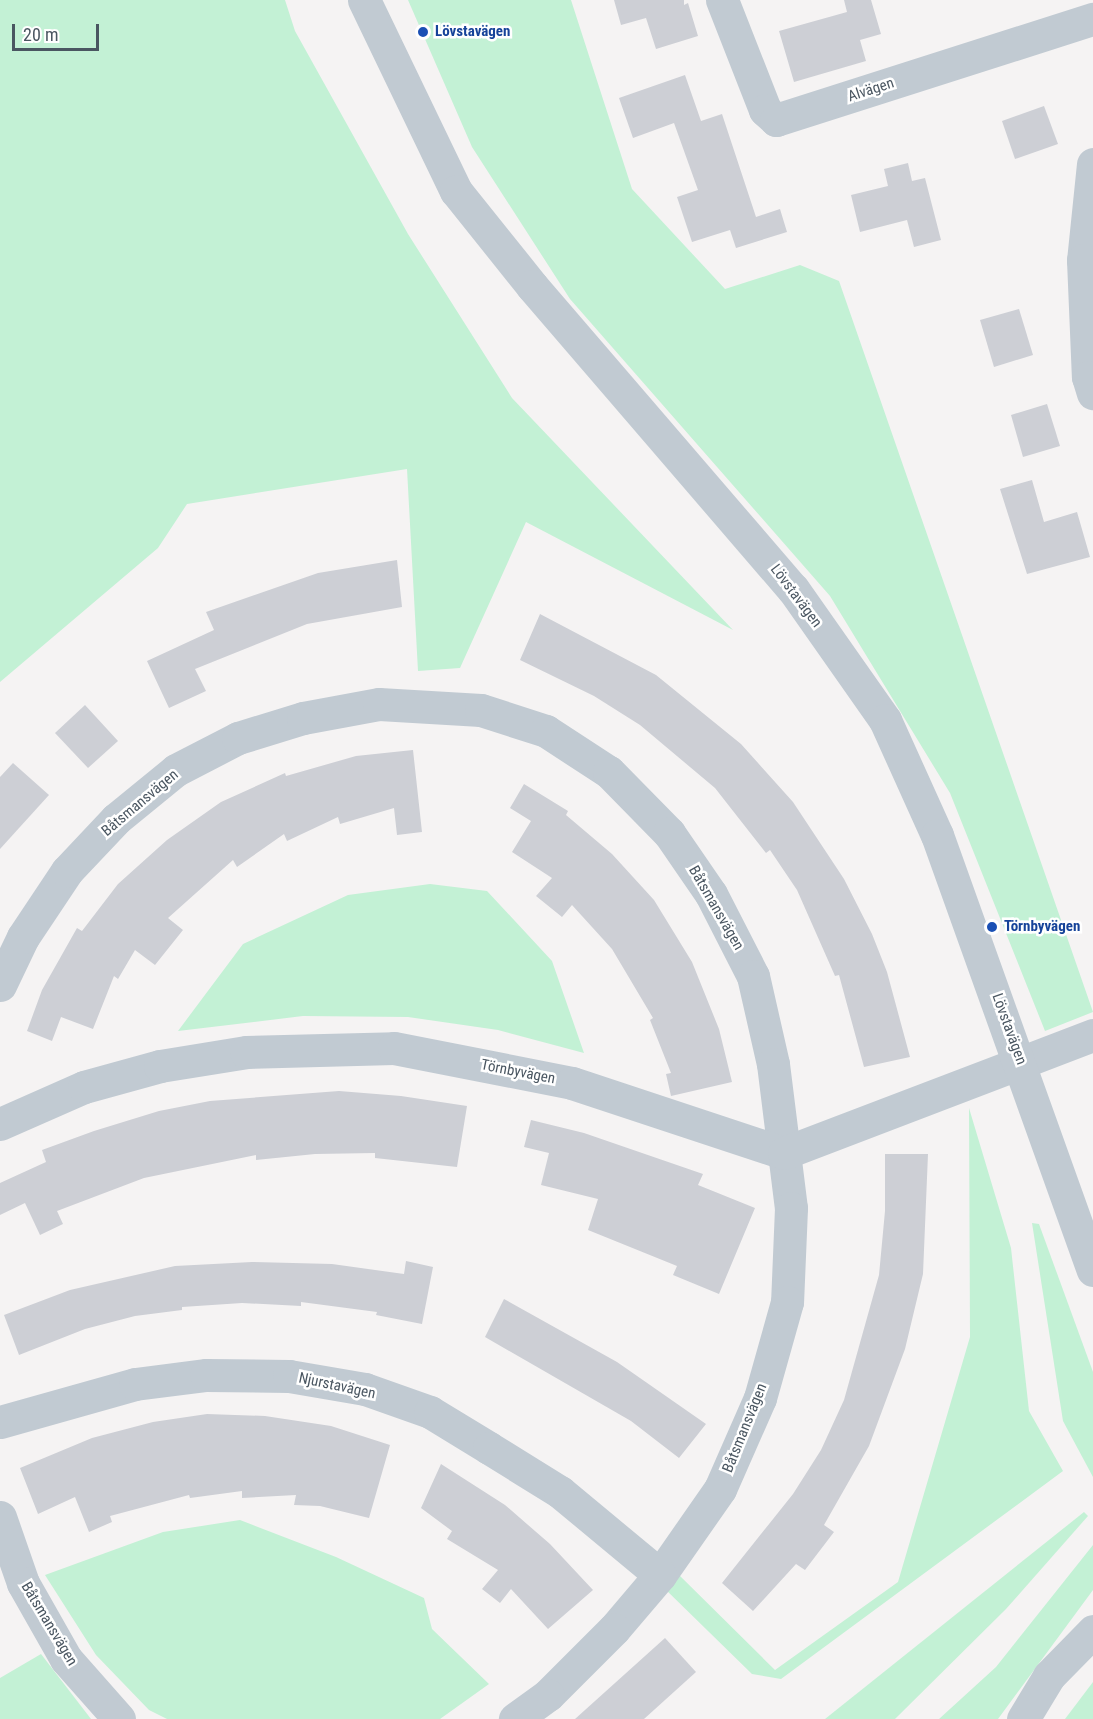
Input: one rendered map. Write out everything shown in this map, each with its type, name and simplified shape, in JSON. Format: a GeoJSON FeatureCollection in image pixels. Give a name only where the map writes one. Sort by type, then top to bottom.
{"type":"FeatureCollection","features":[{"type":"Feature","properties":{"kind":"street","name":"Lövstavägen"},"geometry":{"type":"LineString","coordinates":[[364,0],[456,192],[532,286],[793,589],[885,720],[937,835],[1021,1063],[1093,1270]]}},
{"type":"Feature","properties":{"kind":"street","name":"Alvägen"},"geometry":{"type":"LineString","coordinates":[[722,0],[765,110],[776,120],[1093,19]]}},
{"type":"Feature","properties":{"kind":"street"},"geometry":{"type":"LineString","coordinates":[[1093,164],[1083,260],[1088,377],[1093,393]]}},
{"type":"Feature","properties":{"kind":"street","name":"Båtsmansvägen"},"geometry":{"type":"LineString","coordinates":[[0,985],[23,937],[67,872],[116,819],[176,770],[238,738],[303,718],[379,704],[481,710],[546,731],[609,772],[669,833],[711,894],[753,976],[773,1064],[791,1208],[787,1302],[760,1398],[720,1489],[660,1575],[548,1695],[514,1719]]}},
{"type":"Feature","properties":{"kind":"street"},"geometry":{"type":"LineString","coordinates":[[784,1153],[1093,1035]]}},
{"type":"Feature","properties":{"kind":"street","name":"Törnbyvägen"},"geometry":{"type":"LineString","coordinates":[[0,1124],[84,1087],[160,1066],[246,1052],[394,1048],[572,1083],[784,1153]]}},
{"type":"Feature","properties":{"kind":"street","name":"Njurstavägen"},"geometry":{"type":"LineString","coordinates":[[0,1422],[135,1384],[206,1375],[289,1376],[365,1389],[430,1412],[560,1492],[660,1575]]}},
{"type":"Feature","properties":{"kind":"street","name":"Båtsmansvägen"},"geometry":{"type":"LineString","coordinates":[[0,1517],[23,1583],[66,1659],[119,1719]]}},
{"type":"Feature","properties":{"kind":"street"},"geometry":{"type":"LineString","coordinates":[[1027,1716],[1049,1676],[1093,1632]]}},
{"type":"Feature","properties":{"kind":"green space"},"geometry":{"type":"Polygon","coordinates":[[[0,0],[285,0],[295,31],[408,234],[512,398],[733,630],[526,522],[460,668],[418,671],[407,469],[187,504],[158,548],[0,682],[0,0]]]}},
{"type":"Feature","properties":{"kind":"green space"},"geometry":{"type":"Polygon","coordinates":[[[408,0],[571,0],[632,189],[725,289],[800,265],[839,281],[1093,1012],[1045,1031],[950,793],[830,596],[570,299],[472,147],[408,0]]]}},
{"type":"Feature","properties":{"kind":"green space"},"geometry":{"type":"Polygon","coordinates":[[[430,884],[487,891],[552,961],[584,1053],[498,1030],[408,1017],[303,1016],[178,1031],[243,944],[348,895],[430,884]]]}},
{"type":"Feature","properties":{"kind":"green space"},"geometry":{"type":"Polygon","coordinates":[[[969,1108],[1011,1248],[1029,1411],[1063,1471],[781,1679],[752,1674],[664,1588],[677,1573],[775,1670],[898,1582],[970,1337],[969,1108]]]}},
{"type":"Feature","properties":{"kind":"green space"},"geometry":{"type":"Polygon","coordinates":[[[1032,1223],[1039,1224],[1093,1372],[1093,1477],[1063,1421],[1032,1223]]]}},
{"type":"Feature","properties":{"kind":"green space"},"geometry":{"type":"Polygon","coordinates":[[[1084,1512],[1088,1516],[1006,1609],[895,1719],[825,1719],[1084,1512]]]}},
{"type":"Feature","properties":{"kind":"green space"},"geometry":{"type":"Polygon","coordinates":[[[240,1520],[336,1557],[424,1598],[432,1629],[489,1684],[440,1719],[167,1719],[149,1710],[96,1655],[45,1575],[163,1532],[240,1520]]]}},
{"type":"Feature","properties":{"kind":"green space"},"geometry":{"type":"Polygon","coordinates":[[[1093,1545],[1093,1590],[998,1719],[939,1719],[996,1667],[1093,1545]]]}},
{"type":"Feature","properties":{"kind":"green space"},"geometry":{"type":"Polygon","coordinates":[[[41,1654],[91,1719],[0,1719],[0,1678],[41,1654]]]}},
{"type":"Feature","properties":{"kind":"green space"},"geometry":{"type":"Polygon","coordinates":[[[1093,1682],[1093,1719],[1065,1719],[1093,1682]]]}},
{"type":"Feature","properties":{"kind":"building"},"geometry":{"type":"Polygon","coordinates":[[[614,0],[684,0],[684,5],[688,3],[698,36],[656,49],[646,18],[621,25],[614,0]]]}},
{"type":"Feature","properties":{"kind":"building"},"geometry":{"type":"Polygon","coordinates":[[[844,0],[871,0],[881,34],[860,40],[866,61],[794,82],[779,31],[847,12],[844,0]]]}},
{"type":"Feature","properties":{"kind":"building"},"geometry":{"type":"Polygon","coordinates":[[[685,75],[701,121],[722,114],[756,217],[780,209],[787,232],[736,248],[730,230],[692,242],[677,197],[698,190],[674,123],[633,138],[619,98],[685,75]]]}},
{"type":"Feature","properties":{"kind":"building"},"geometry":{"type":"Polygon","coordinates":[[[1044,106],[1058,144],[1015,159],[1002,121],[1044,106]]]}},
{"type":"Feature","properties":{"kind":"building"},"geometry":{"type":"Polygon","coordinates":[[[908,163],[912,181],[925,178],[941,240],[914,247],[907,220],[860,232],[851,195],[888,186],[884,169],[908,163]]]}},
{"type":"Feature","properties":{"kind":"building"},"geometry":{"type":"Polygon","coordinates":[[[1019,309],[1033,355],[994,367],[980,320],[1019,309]]]}},
{"type":"Feature","properties":{"kind":"building"},"geometry":{"type":"Polygon","coordinates":[[[1047,404],[1060,446],[1023,457],[1011,415],[1047,404]]]}},
{"type":"Feature","properties":{"kind":"building"},"geometry":{"type":"Polygon","coordinates":[[[1032,480],[1044,522],[1077,512],[1090,557],[1027,574],[1000,489],[1032,480]]]}},
{"type":"Feature","properties":{"kind":"building"},"geometry":{"type":"Polygon","coordinates":[[[397,560],[402,607],[307,624],[195,669],[206,691],[169,708],[147,661],[214,630],[206,612],[318,573],[397,560]]]}},
{"type":"Feature","properties":{"kind":"building"},"geometry":{"type":"Polygon","coordinates":[[[540,614],[656,675],[741,744],[793,802],[844,879],[872,934],[887,972],[910,1057],[864,1067],[839,975],[835,976],[797,890],[770,850],[766,853],[715,788],[640,725],[594,696],[520,660],[540,614]]]}},
{"type":"Feature","properties":{"kind":"building"},"geometry":{"type":"Polygon","coordinates":[[[85,705],[118,741],[88,768],[55,733],[85,705]]]}},
{"type":"Feature","properties":{"kind":"building"},"geometry":{"type":"Polygon","coordinates":[[[413,750],[422,832],[397,835],[394,808],[340,824],[338,817],[287,841],[284,834],[237,867],[233,860],[168,918],[183,930],[155,965],[135,950],[118,979],[114,976],[93,1029],[61,1017],[52,1041],[27,1031],[42,990],[77,928],[82,931],[118,884],[167,840],[221,802],[285,773],[286,776],[356,756],[413,750]]]}},
{"type":"Feature","properties":{"kind":"building"},"geometry":{"type":"Polygon","coordinates":[[[13,763],[49,795],[0,849],[0,777],[13,763]]]}},
{"type":"Feature","properties":{"kind":"building"},"geometry":{"type":"Polygon","coordinates":[[[524,784],[568,811],[566,815],[612,854],[654,900],[692,962],[719,1029],[732,1082],[671,1096],[666,1074],[671,1073],[650,1020],[653,1018],[612,949],[572,905],[562,917],[536,896],[552,878],[512,852],[531,821],[510,808],[524,784]]]}},
{"type":"Feature","properties":{"kind":"building"},"geometry":{"type":"Polygon","coordinates":[[[339,1091],[401,1096],[467,1106],[457,1167],[375,1158],[375,1153],[315,1154],[256,1160],[256,1155],[144,1178],[57,1211],[63,1224],[40,1235],[25,1203],[0,1215],[0,1183],[46,1162],[42,1150],[159,1111],[210,1101],[339,1091]]]}},
{"type":"Feature","properties":{"kind":"building"},"geometry":{"type":"Polygon","coordinates":[[[531,1120],[584,1133],[703,1174],[698,1185],[755,1208],[719,1294],[673,1275],[677,1266],[588,1230],[598,1199],[541,1185],[549,1153],[524,1147],[531,1120]]]}},
{"type":"Feature","properties":{"kind":"building"},"geometry":{"type":"Polygon","coordinates":[[[885,1154],[928,1154],[923,1274],[905,1349],[869,1446],[824,1525],[834,1532],[805,1570],[796,1564],[753,1611],[722,1583],[793,1494],[821,1450],[844,1400],[879,1275],[885,1211],[885,1154]]]}},
{"type":"Feature","properties":{"kind":"building"},"geometry":{"type":"Polygon","coordinates":[[[406,1261],[433,1267],[422,1324],[376,1315],[377,1312],[301,1302],[301,1306],[242,1303],[182,1307],[182,1310],[135,1316],[85,1329],[19,1355],[4,1315],[70,1290],[175,1266],[252,1262],[332,1264],[404,1274],[406,1261]]]}},
{"type":"Feature","properties":{"kind":"building"},"geometry":{"type":"Polygon","coordinates":[[[504,1299],[617,1362],[706,1424],[679,1458],[631,1421],[485,1337],[504,1299]]]}},
{"type":"Feature","properties":{"kind":"building"},"geometry":{"type":"Polygon","coordinates":[[[207,1414],[265,1416],[331,1426],[390,1445],[369,1518],[320,1506],[294,1505],[296,1495],[242,1498],[242,1491],[190,1498],[189,1495],[110,1516],[112,1522],[89,1532],[75,1497],[38,1514],[20,1468],[92,1438],[153,1422],[207,1414]]]}},
{"type":"Feature","properties":{"kind":"building"},"geometry":{"type":"Polygon","coordinates":[[[441,1464],[505,1505],[550,1544],[593,1590],[548,1629],[511,1589],[500,1603],[482,1589],[498,1570],[447,1539],[452,1531],[421,1508],[441,1464]]]}},
{"type":"Feature","properties":{"kind":"building"},"geometry":{"type":"Polygon","coordinates":[[[665,1638],[696,1672],[644,1719],[575,1719],[665,1638]]]}},
{"type":"Feature","properties":{"kind":"place","name":"Lövstavägen"},"geometry":{"type":"Point","coordinates":[423,32]}},
{"type":"Feature","properties":{"kind":"place","name":"Törnbyvägen"},"geometry":{"type":"Point","coordinates":[992,927]}}]}
